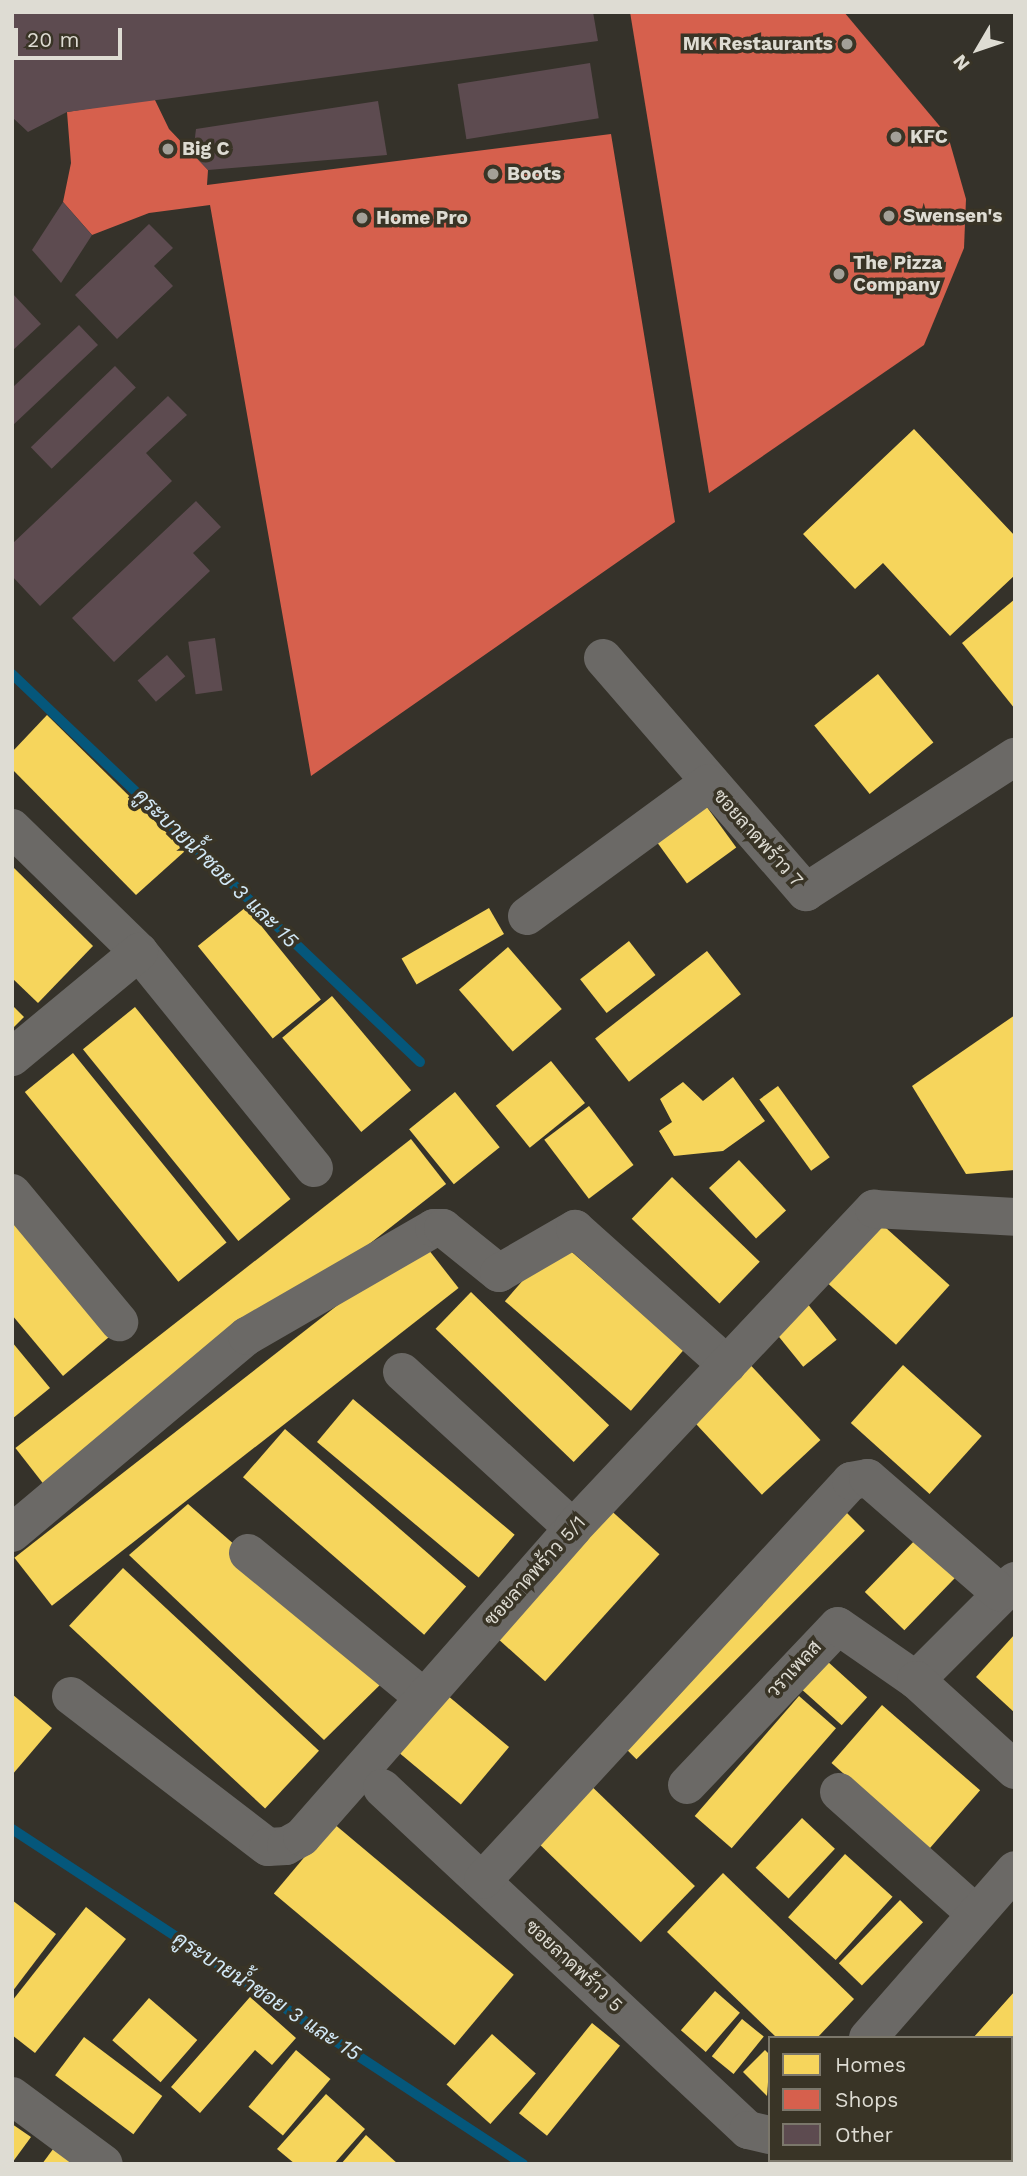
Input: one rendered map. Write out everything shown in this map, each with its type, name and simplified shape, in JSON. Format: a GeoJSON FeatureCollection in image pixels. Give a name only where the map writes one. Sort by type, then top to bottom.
{"type":"FeatureCollection","features":[{"type":"Feature","properties":{"kind":"street","name":"ซอยลาดพร้าว 7"},"geometry":{"type":"LineString","coordinates":[[603,658],[806,892],[1015,757]]}},
{"type":"Feature","properties":{"kind":"street"},"geometry":{"type":"LineString","coordinates":[[527,916],[709,783]]}},
{"type":"Feature","properties":{"kind":"street"},"geometry":{"type":"LineString","coordinates":[[12,828],[139,952],[314,1168]]}},
{"type":"Feature","properties":{"kind":"street"},"geometry":{"type":"LineString","coordinates":[[12,1058],[139,952]]}},
{"type":"Feature","properties":{"kind":"street"},"geometry":{"type":"LineString","coordinates":[[12,1193],[119,1322]]}},
{"type":"Feature","properties":{"kind":"street","name":"ซอยลาดพร้าว 5/1"},"geometry":{"type":"LineString","coordinates":[[71,1696],[268,1847],[302,1837],[573,1528],[874,1209],[1015,1217]]}},
{"type":"Feature","properties":{"kind":"street"},"geometry":{"type":"LineString","coordinates":[[12,1534],[247,1336],[434,1228],[443,1228],[499,1273],[575,1229],[726,1365]]}},
{"type":"Feature","properties":{"kind":"street"},"geometry":{"type":"LineString","coordinates":[[402,1372],[573,1528]]}},
{"type":"Feature","properties":{"kind":"street"},"geometry":{"type":"LineString","coordinates":[[483,1880],[851,1481],[867,1478],[1007,1586],[916,1680],[1015,1770]]}},
{"type":"Feature","properties":{"kind":"street"},"geometry":{"type":"LineString","coordinates":[[248,1553],[423,1697]]}},
{"type":"Feature","properties":{"kind":"street","name":"วราเพลส"},"geometry":{"type":"LineString","coordinates":[[687,1785],[838,1626],[916,1680]]}},
{"type":"Feature","properties":{"kind":"street","name":"ซอยลาดพร้าว 5"},"geometry":{"type":"LineString","coordinates":[[382,1788],[748,2130],[768,2135]]}},
{"type":"Feature","properties":{"kind":"street"},"geometry":{"type":"LineString","coordinates":[[838,1792],[976,1914]]}},
{"type":"Feature","properties":{"kind":"street"},"geometry":{"type":"LineString","coordinates":[[869,2036],[1015,1870]]}},
{"type":"Feature","properties":{"kind":"street"},"geometry":{"type":"LineString","coordinates":[[12,2096],[104,2164]]}},
{"type":"Feature","properties":{"kind":"building: Homes"},"geometry":{"type":"Polygon","coordinates":[[[914,429],[1015,536],[1015,575],[950,636],[883,563],[855,589],[803,534],[914,429]]]}},
{"type":"Feature","properties":{"kind":"building: Homes"},"geometry":{"type":"Polygon","coordinates":[[[1015,599],[1015,709],[962,643],[1015,599]]]}},
{"type":"Feature","properties":{"kind":"building: Homes"},"geometry":{"type":"Polygon","coordinates":[[[878,674],[933,742],[870,794],[814,726],[878,674]]]}},
{"type":"Feature","properties":{"kind":"building: Homes"},"geometry":{"type":"Polygon","coordinates":[[[47,715],[185,851],[136,895],[12,769],[12,752],[47,715]]]}},
{"type":"Feature","properties":{"kind":"building: Homes"},"geometry":{"type":"Polygon","coordinates":[[[701,799],[736,848],[687,883],[652,835],[701,799]]]}},
{"type":"Feature","properties":{"kind":"building: Homes"},"geometry":{"type":"Polygon","coordinates":[[[12,866],[93,946],[38,1003],[12,978],[12,866]]]}},
{"type":"Feature","properties":{"kind":"building: Homes"},"geometry":{"type":"Polygon","coordinates":[[[246,907],[321,999],[273,1038],[198,946],[246,907]]]}},
{"type":"Feature","properties":{"kind":"building: Homes"},"geometry":{"type":"Polygon","coordinates":[[[489,908],[504,934],[417,984],[402,958],[489,908]]]}},
{"type":"Feature","properties":{"kind":"building: Homes"},"geometry":{"type":"Polygon","coordinates":[[[629,941],[655,975],[607,1013],[580,979],[629,941]]]}},
{"type":"Feature","properties":{"kind":"building: Homes"},"geometry":{"type":"Polygon","coordinates":[[[508,947],[562,1009],[513,1052],[459,990],[508,947]]]}},
{"type":"Feature","properties":{"kind":"building: Homes"},"geometry":{"type":"Polygon","coordinates":[[[707,951],[741,994],[629,1082],[595,1038],[707,951]]]}},
{"type":"Feature","properties":{"kind":"building: Homes"},"geometry":{"type":"Polygon","coordinates":[[[332,996],[411,1090],[361,1132],[282,1038],[332,996]]]}},
{"type":"Feature","properties":{"kind":"building: Homes"},"geometry":{"type":"Polygon","coordinates":[[[12,1005],[24,1017],[12,1029],[12,1005]]]}},
{"type":"Feature","properties":{"kind":"building: Homes"},"geometry":{"type":"Polygon","coordinates":[[[135,1007],[290,1199],[238,1241],[83,1049],[135,1007]]]}},
{"type":"Feature","properties":{"kind":"building: Homes"},"geometry":{"type":"Polygon","coordinates":[[[1015,1015],[1015,1170],[966,1174],[912,1086],[1015,1015]]]}},
{"type":"Feature","properties":{"kind":"building: Homes"},"geometry":{"type":"Polygon","coordinates":[[[73,1053],[227,1243],[178,1282],[25,1092],[73,1053]]]}},
{"type":"Feature","properties":{"kind":"building: Homes"},"geometry":{"type":"Polygon","coordinates":[[[551,1061],[585,1103],[530,1148],[496,1106],[551,1061]]]}},
{"type":"Feature","properties":{"kind":"building: Homes"},"geometry":{"type":"Polygon","coordinates":[[[733,1077],[765,1121],[723,1151],[674,1156],[659,1131],[672,1122],[660,1099],[683,1082],[703,1101],[733,1077]]]}},
{"type":"Feature","properties":{"kind":"building: Homes"},"geometry":{"type":"Polygon","coordinates":[[[778,1086],[830,1157],[811,1171],[759,1100],[778,1086]]]}},
{"type":"Feature","properties":{"kind":"building: Homes"},"geometry":{"type":"Polygon","coordinates":[[[455,1092],[500,1147],[454,1184],[409,1129],[455,1092]]]}},
{"type":"Feature","properties":{"kind":"building: Homes"},"geometry":{"type":"Polygon","coordinates":[[[589,1106],[634,1165],[589,1199],[544,1140],[589,1106]]]}},
{"type":"Feature","properties":{"kind":"building: Homes"},"geometry":{"type":"Polygon","coordinates":[[[411,1139],[446,1184],[51,1493],[15,1448],[411,1139]]]}},
{"type":"Feature","properties":{"kind":"building: Homes"},"geometry":{"type":"Polygon","coordinates":[[[739,1160],[786,1210],[756,1238],[709,1188],[739,1160]]]}},
{"type":"Feature","properties":{"kind":"building: Homes"},"geometry":{"type":"Polygon","coordinates":[[[672,1177],[760,1262],[719,1303],[632,1219],[672,1177]]]}},
{"type":"Feature","properties":{"kind":"building: Homes"},"geometry":{"type":"Polygon","coordinates":[[[876,1219],[950,1285],[896,1345],[822,1278],[876,1219]]]}},
{"type":"Feature","properties":{"kind":"building: Homes"},"geometry":{"type":"Polygon","coordinates":[[[12,1221],[109,1337],[63,1376],[12,1315],[12,1221]]]}},
{"type":"Feature","properties":{"kind":"building: Homes"},"geometry":{"type":"Polygon","coordinates":[[[421,1240],[459,1288],[52,1606],[14,1558],[421,1240]]]}},
{"type":"Feature","properties":{"kind":"building: Homes"},"geometry":{"type":"Polygon","coordinates":[[[558,1240],[684,1350],[631,1411],[505,1301],[558,1240]]]}},
{"type":"Feature","properties":{"kind":"building: Homes"},"geometry":{"type":"Polygon","coordinates":[[[471,1292],[609,1425],[574,1462],[436,1329],[471,1292]]]}},
{"type":"Feature","properties":{"kind":"building: Homes"},"geometry":{"type":"Polygon","coordinates":[[[802,1297],[837,1340],[803,1367],[769,1324],[802,1297]]]}},
{"type":"Feature","properties":{"kind":"building: Homes"},"geometry":{"type":"Polygon","coordinates":[[[12,1342],[50,1388],[12,1419],[12,1342]]]}},
{"type":"Feature","properties":{"kind":"building: Homes"},"geometry":{"type":"Polygon","coordinates":[[[742,1356],[820,1440],[762,1495],[683,1411],[742,1356]]]}},
{"type":"Feature","properties":{"kind":"building: Homes"},"geometry":{"type":"Polygon","coordinates":[[[903,1365],[982,1436],[930,1494],[851,1423],[903,1365]]]}},
{"type":"Feature","properties":{"kind":"building: Homes"},"geometry":{"type":"Polygon","coordinates":[[[353,1399],[515,1535],[479,1578],[317,1442],[353,1399]]]}},
{"type":"Feature","properties":{"kind":"building: Homes"},"geometry":{"type":"Polygon","coordinates":[[[285,1429],[466,1586],[424,1635],[243,1477],[285,1429]]]}},
{"type":"Feature","properties":{"kind":"building: Homes"},"geometry":{"type":"Polygon","coordinates":[[[188,1504],[387,1678],[324,1740],[129,1555],[188,1504]]]}},
{"type":"Feature","properties":{"kind":"building: Homes"},"geometry":{"type":"Polygon","coordinates":[[[838,1504],[865,1531],[636,1759],[610,1732],[838,1504]]]}},
{"type":"Feature","properties":{"kind":"building: Homes"},"geometry":{"type":"Polygon","coordinates":[[[606,1506],[660,1554],[545,1681],[492,1633],[606,1506]]]}},
{"type":"Feature","properties":{"kind":"building: Homes"},"geometry":{"type":"Polygon","coordinates":[[[919,1536],[959,1574],[904,1630],[865,1592],[919,1536]]]}},
{"type":"Feature","properties":{"kind":"building: Homes"},"geometry":{"type":"Polygon","coordinates":[[[123,1568],[319,1751],[265,1809],[69,1626],[123,1568]]]}},
{"type":"Feature","properties":{"kind":"building: Homes"},"geometry":{"type":"Polygon","coordinates":[[[1015,1634],[1015,1713],[976,1677],[1015,1634]]]}},
{"type":"Feature","properties":{"kind":"building: Homes"},"geometry":{"type":"Polygon","coordinates":[[[827,1661],[867,1697],[842,1725],[802,1689],[827,1661]]]}},
{"type":"Feature","properties":{"kind":"building: Homes"},"geometry":{"type":"Polygon","coordinates":[[[12,1694],[52,1728],[12,1775],[12,1694]]]}},
{"type":"Feature","properties":{"kind":"building: Homes"},"geometry":{"type":"Polygon","coordinates":[[[447,1695],[509,1747],[461,1805],[399,1752],[447,1695]]]}},
{"type":"Feature","properties":{"kind":"building: Homes"},"geometry":{"type":"Polygon","coordinates":[[[799,1696],[836,1728],[732,1848],[695,1816],[799,1696]]]}},
{"type":"Feature","properties":{"kind":"building: Homes"},"geometry":{"type":"Polygon","coordinates":[[[882,1705],[980,1790],[930,1848],[831,1763],[882,1705]]]}},
{"type":"Feature","properties":{"kind":"building: Homes"},"geometry":{"type":"Polygon","coordinates":[[[582,1777],[695,1886],[641,1942],[528,1833],[582,1777]]]}},
{"type":"Feature","properties":{"kind":"building: Homes"},"geometry":{"type":"Polygon","coordinates":[[[802,1818],[835,1849],[789,1898],[756,1868],[802,1818]]]}},
{"type":"Feature","properties":{"kind":"building: Homes"},"geometry":{"type":"Polygon","coordinates":[[[333,1823],[514,1975],[455,2045],[274,1893],[333,1823]]]}},
{"type":"Feature","properties":{"kind":"building: Homes"},"geometry":{"type":"Polygon","coordinates":[[[845,1854],[893,1897],[836,1960],[788,1917],[845,1854]]]}},
{"type":"Feature","properties":{"kind":"building: Homes"},"geometry":{"type":"Polygon","coordinates":[[[723,1873],[854,1999],[819,2036],[775,2036],[667,1932],[723,1873]]]}},
{"type":"Feature","properties":{"kind":"building: Homes"},"geometry":{"type":"Polygon","coordinates":[[[12,1900],[56,1934],[12,1992],[12,1900]]]}},
{"type":"Feature","properties":{"kind":"building: Homes"},"geometry":{"type":"Polygon","coordinates":[[[900,1900],[923,1922],[862,1986],[839,1963],[900,1900]]]}},
{"type":"Feature","properties":{"kind":"building: Homes"},"geometry":{"type":"Polygon","coordinates":[[[86,1907],[126,1939],[35,2053],[12,2035],[12,2001],[86,1907]]]}},
{"type":"Feature","properties":{"kind":"building: Homes"},"geometry":{"type":"Polygon","coordinates":[[[715,1991],[740,2013],[706,2052],[681,2030],[715,1991]]]}},
{"type":"Feature","properties":{"kind":"building: Homes"},"geometry":{"type":"Polygon","coordinates":[[[1015,1991],[1015,2077],[1013,2036],[975,2036],[1015,1991]]]}},
{"type":"Feature","properties":{"kind":"building: Homes"},"geometry":{"type":"Polygon","coordinates":[[[250,1997],[296,2038],[272,2065],[255,2050],[200,2113],[171,2087],[250,1997]]]}},
{"type":"Feature","properties":{"kind":"building: Homes"},"geometry":{"type":"Polygon","coordinates":[[[149,1998],[197,2040],[161,2082],[112,2040],[149,1998]]]}},
{"type":"Feature","properties":{"kind":"building: Homes"},"geometry":{"type":"Polygon","coordinates":[[[742,2019],[764,2037],[734,2074],[712,2056],[742,2019]]]}},
{"type":"Feature","properties":{"kind":"building: Homes"},"geometry":{"type":"Polygon","coordinates":[[[592,2023],[620,2046],[547,2136],[519,2113],[592,2023]]]}},
{"type":"Feature","properties":{"kind":"building: Homes"},"geometry":{"type":"Polygon","coordinates":[[[492,2034],[536,2073],[490,2124],[446,2085],[492,2034]]]}},
{"type":"Feature","properties":{"kind":"building: Homes"},"geometry":{"type":"Polygon","coordinates":[[[84,2037],[162,2096],[133,2134],[55,2075],[84,2037]]]}},
{"type":"Feature","properties":{"kind":"building: Homes"},"geometry":{"type":"Polygon","coordinates":[[[296,2050],[330,2079],[283,2136],[248,2107],[296,2050]]]}},
{"type":"Feature","properties":{"kind":"building: Homes"},"geometry":{"type":"Polygon","coordinates":[[[765,2050],[768,2053],[767,2096],[743,2072],[765,2050]]]}},
{"type":"Feature","properties":{"kind":"building: Homes"},"geometry":{"type":"Polygon","coordinates":[[[326,2094],[365,2129],[334,2164],[295,2164],[277,2149],[326,2094]]]}},
{"type":"Feature","properties":{"kind":"building: Homes"},"geometry":{"type":"Polygon","coordinates":[[[12,2124],[31,2137],[12,2163],[12,2124]]]}},
{"type":"Feature","properties":{"kind":"building: Homes"},"geometry":{"type":"Polygon","coordinates":[[[366,2135],[398,2164],[341,2164],[366,2135]]]}},
{"type":"Feature","properties":{"kind":"building: Homes"},"geometry":{"type":"Polygon","coordinates":[[[59,2141],[89,2164],[42,2164],[59,2141]]]}},
{"type":"Feature","properties":{"kind":"building: Shops"},"geometry":{"type":"Polygon","coordinates":[[[630,12],[844,12],[948,136],[966,199],[964,248],[924,345],[709,493],[630,12]]]}},
{"type":"Feature","properties":{"kind":"building: Shops"},"geometry":{"type":"Polygon","coordinates":[[[154,98],[169,129],[208,170],[207,185],[611,134],[675,522],[311,776],[210,205],[149,213],[92,235],[63,202],[71,163],[67,112],[154,98]]]}},
{"type":"Feature","properties":{"kind":"building: Other"},"geometry":{"type":"Polygon","coordinates":[[[12,12],[593,12],[598,41],[67,112],[28,132],[12,117],[12,12]]]}},
{"type":"Feature","properties":{"kind":"building: Other"},"geometry":{"type":"Polygon","coordinates":[[[590,63],[599,118],[466,139],[458,84],[590,63]]]}},
{"type":"Feature","properties":{"kind":"building: Other"},"geometry":{"type":"Polygon","coordinates":[[[378,101],[387,155],[208,170],[193,154],[196,129],[378,101]]]}},
{"type":"Feature","properties":{"kind":"building: Other"},"geometry":{"type":"Polygon","coordinates":[[[63,202],[92,235],[61,283],[32,250],[63,202]]]}},
{"type":"Feature","properties":{"kind":"building: Other"},"geometry":{"type":"Polygon","coordinates":[[[149,224],[173,248],[154,266],[173,286],[117,339],[75,295],[149,224]]]}},
{"type":"Feature","properties":{"kind":"building: Other"},"geometry":{"type":"Polygon","coordinates":[[[12,293],[41,324],[12,351],[12,293]]]}},
{"type":"Feature","properties":{"kind":"building: Other"},"geometry":{"type":"Polygon","coordinates":[[[79,325],[98,345],[12,426],[12,388],[79,325]]]}},
{"type":"Feature","properties":{"kind":"building: Other"},"geometry":{"type":"Polygon","coordinates":[[[115,366],[136,388],[52,469],[31,447],[115,366]]]}},
{"type":"Feature","properties":{"kind":"building: Other"},"geometry":{"type":"Polygon","coordinates":[[[168,396],[187,415],[146,453],[172,481],[40,606],[12,576],[12,544],[168,396]]]}},
{"type":"Feature","properties":{"kind":"building: Other"},"geometry":{"type":"Polygon","coordinates":[[[196,501],[221,527],[193,553],[210,571],[114,662],[72,618],[196,501]]]}},
{"type":"Feature","properties":{"kind":"building: Other"},"geometry":{"type":"Polygon","coordinates":[[[215,638],[222,690],[196,694],[188,642],[215,638]]]}},
{"type":"Feature","properties":{"kind":"building: Other"},"geometry":{"type":"Polygon","coordinates":[[[167,655],[185,676],[156,702],[138,681],[167,655]]]}},
{"type":"Feature","properties":{"kind":"waterway","name":"คูระบายน้ำซอย 3 และ 15"},"geometry":{"type":"LineString","coordinates":[[12,674],[420,1062]]}},
{"type":"Feature","properties":{"kind":"waterway","name":"คูระบายน้ำซอย 3 และ 15"},"geometry":{"type":"LineString","coordinates":[[12,1829],[523,2164]]}},
{"type":"Feature","properties":{"kind":"place","name":"MK Restaurants"},"geometry":{"type":"Point","coordinates":[847,44]}},
{"type":"Feature","properties":{"kind":"place","name":"KFC"},"geometry":{"type":"Point","coordinates":[896,137]}},
{"type":"Feature","properties":{"kind":"place","name":"Big C"},"geometry":{"type":"Point","coordinates":[168,149]}},
{"type":"Feature","properties":{"kind":"place","name":"Boots"},"geometry":{"type":"Point","coordinates":[493,174]}},
{"type":"Feature","properties":{"kind":"place","name":"Swensen's"},"geometry":{"type":"Point","coordinates":[889,216]}},
{"type":"Feature","properties":{"kind":"place","name":"Home Pro"},"geometry":{"type":"Point","coordinates":[362,218]}},
{"type":"Feature","properties":{"kind":"place","name":"The Pizza Company"},"geometry":{"type":"Point","coordinates":[839,274]}}]}
